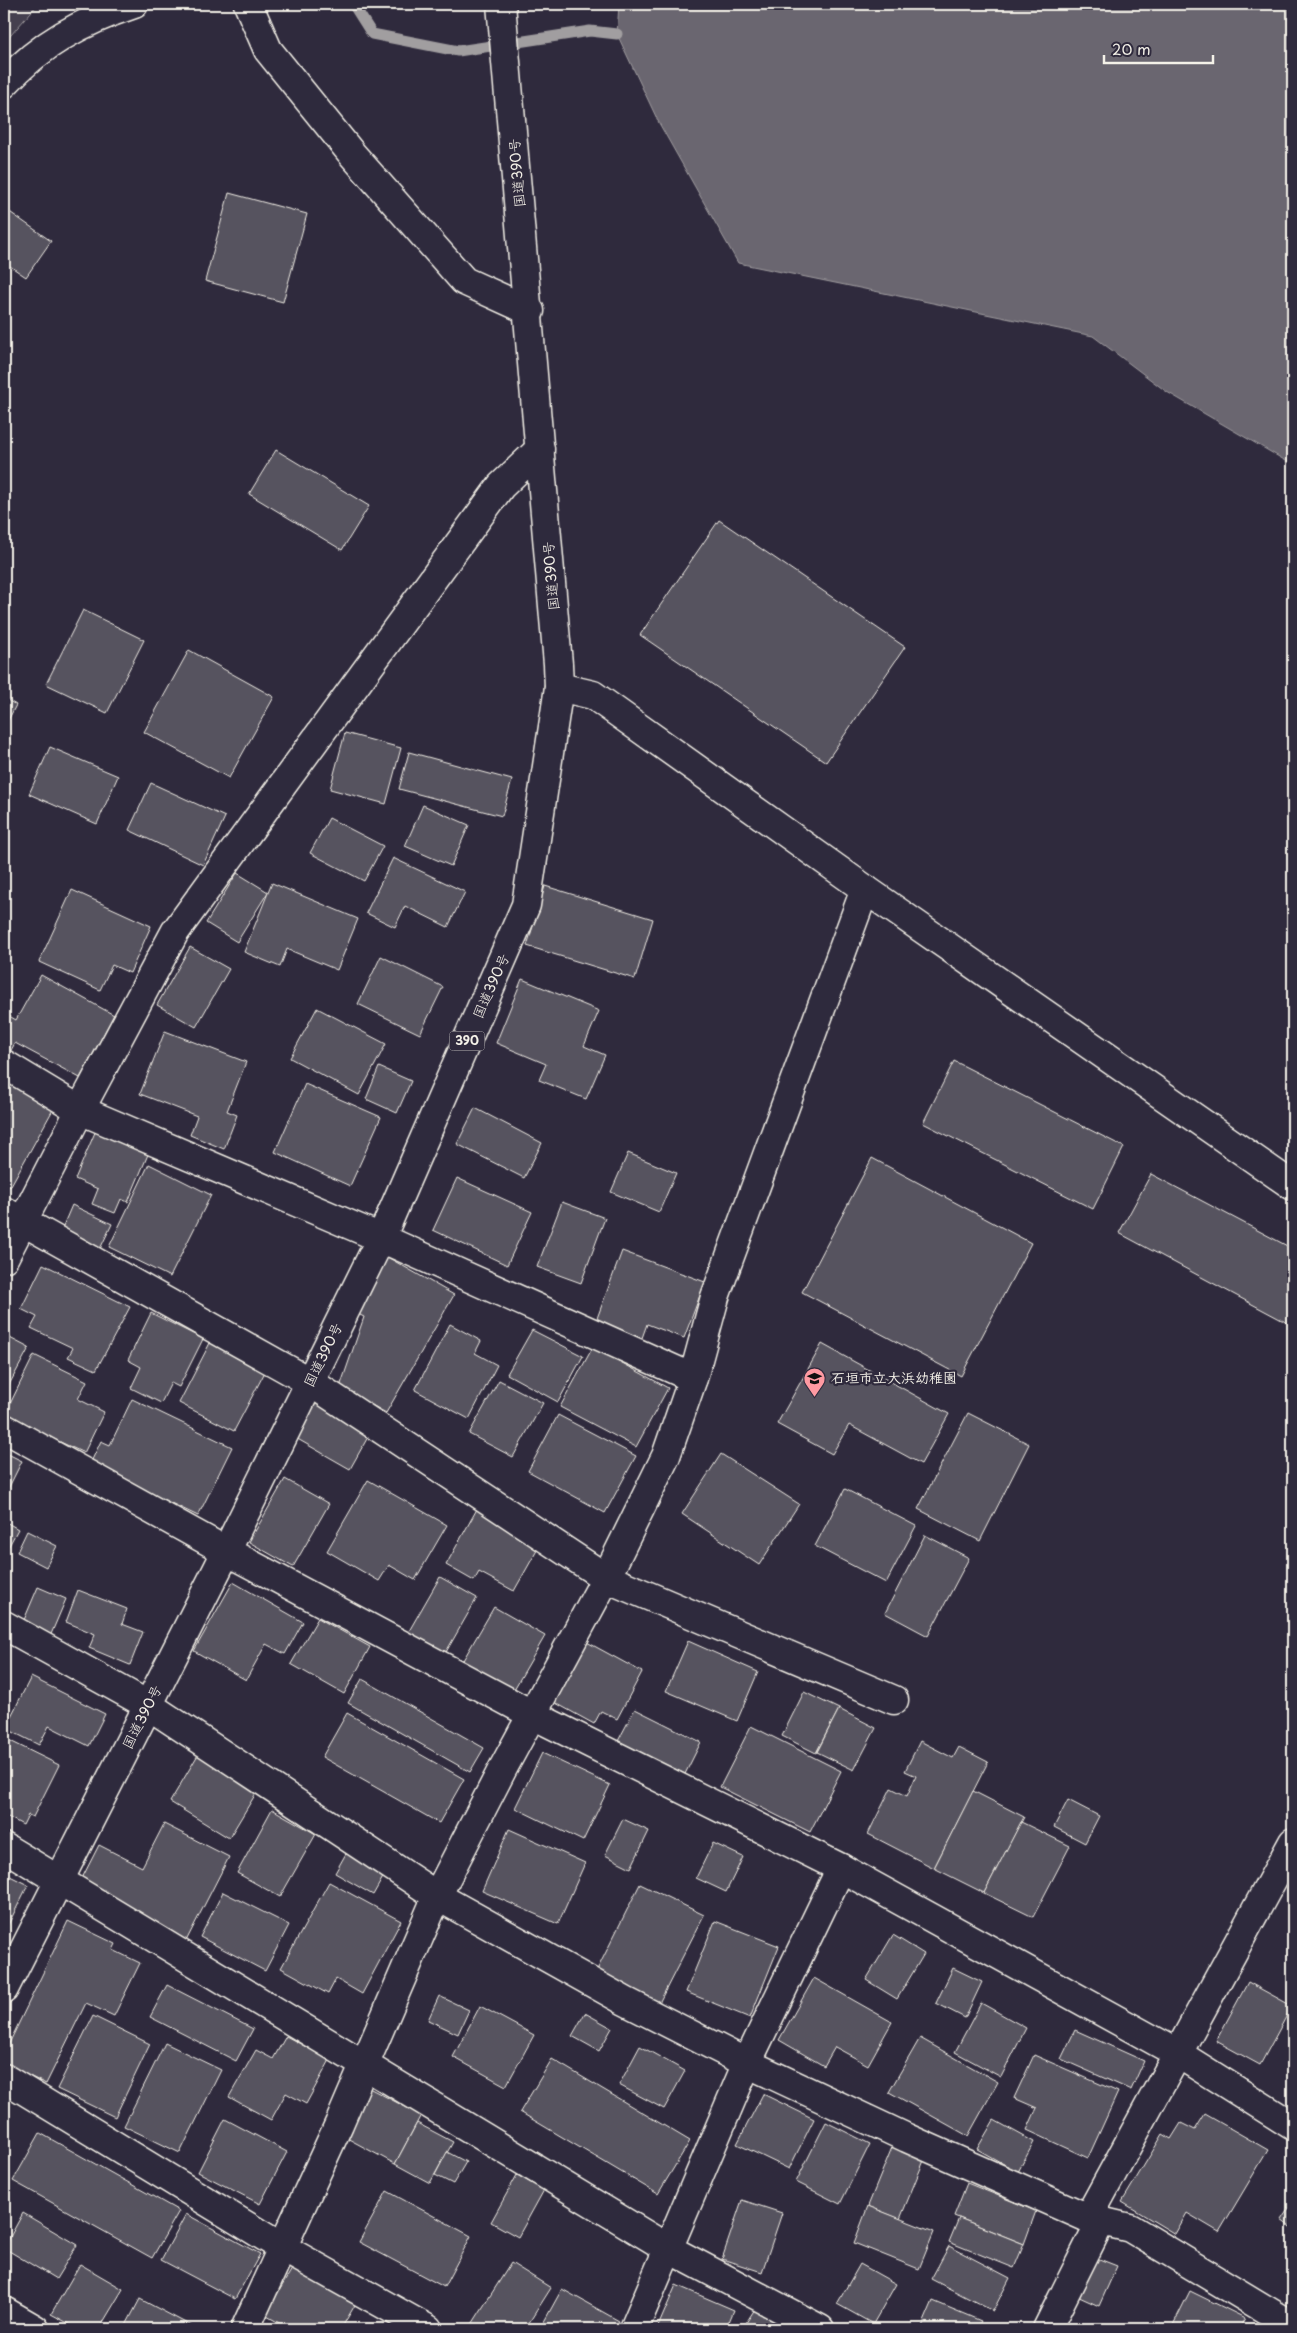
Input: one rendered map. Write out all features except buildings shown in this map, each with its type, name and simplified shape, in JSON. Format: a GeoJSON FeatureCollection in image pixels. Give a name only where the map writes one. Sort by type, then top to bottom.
{"type":"FeatureCollection","features":[{"type":"Feature","properties":{"kind":"main road"},"geometry":{"type":"LineString","coordinates":[[4,84],[19,67],[53,40],[108,13],[134,4]]}},
{"type":"Feature","properties":{"kind":"main road"},"geometry":{"type":"LineString","coordinates":[[248,4],[268,50],[352,154],[464,281],[530,311]]}},
{"type":"Feature","properties":{"kind":"main road","name":"国道390号"},"geometry":{"type":"LineString","coordinates":[[4,1989],[226,1551],[381,1238],[526,905],[559,687],[530,311],[501,4]]}},
{"type":"Feature","properties":{"kind":"main road"},"geometry":{"type":"LineString","coordinates":[[4,1258],[13,1216],[80,1110],[175,932],[501,486],[540,450]]}},
{"type":"Feature","properties":{"kind":"main road"},"geometry":{"type":"LineString","coordinates":[[559,687],[592,695],[865,889],[1293,1186]]}},
{"type":"Feature","properties":{"kind":"main road"},"geometry":{"type":"LineString","coordinates":[[245,2329],[283,2248],[437,1896],[502,1770],[606,1578],[666,1456],[693,1378],[715,1297],[865,889]]}},
{"type":"Feature","properties":{"kind":"main road"},"geometry":{"type":"LineString","coordinates":[[4,1064],[80,1110],[381,1238],[693,1378]]}},
{"type":"Feature","properties":{"kind":"main road"},"geometry":{"type":"LineString","coordinates":[[13,1216],[310,1382],[606,1578],[894,1700]]}},
{"type":"Feature","properties":{"kind":"main road"},"geometry":{"type":"LineString","coordinates":[[4,1428],[226,1551],[533,1715],[841,1868],[1177,2053],[1293,2126]]}},
{"type":"Feature","properties":{"kind":"main road"},"geometry":{"type":"LineString","coordinates":[[4,1624],[148,1705],[437,1896],[625,2001],[747,2063],[907,2138],[1094,2220],[1130,2228],[1293,2326]]}},
{"type":"Feature","properties":{"kind":"main road"},"geometry":{"type":"LineString","coordinates":[[1047,2329],[1094,2220],[1177,2053],[1292,1846]]}},
{"type":"Feature","properties":{"kind":"main road"},"geometry":{"type":"LineString","coordinates":[[4,1847],[669,2249],[820,2329]]}},
{"type":"Feature","properties":{"kind":"main road"},"geometry":{"type":"LineString","coordinates":[[634,2329],[747,2063],[841,1868]]}},
{"type":"Feature","properties":{"kind":"main road"},"geometry":{"type":"LineString","coordinates":[[4,2078],[283,2248],[428,2329]]}},
{"type":"Feature","properties":{"kind":"main road"},"geometry":{"type":"LineString","coordinates":[[4,2311],[35,2329]]}},
{"type":"Feature","properties":{"kind":"shaded area"},"geometry":{"type":"Polygon","coordinates":[[[4,4],[38,4],[4,43],[4,4]]]}},
{"type":"Feature","properties":{"kind":"shaded area"},"geometry":{"type":"Polygon","coordinates":[[[619,4],[1293,4],[1293,465],[1167,392],[1093,336],[738,263],[659,123],[617,34],[619,4]]]}},
{"type":"Feature","properties":{"kind":"waterway"},"geometry":{"type":"LineString","coordinates":[[353,4],[372,34],[458,51],[590,31],[617,34]]}},
{"type":"Feature","properties":{"kind":"place","name":"石垣市立大浜幼稚園"},"geometry":{"type":"Point","coordinates":[815,1397]}}]}
